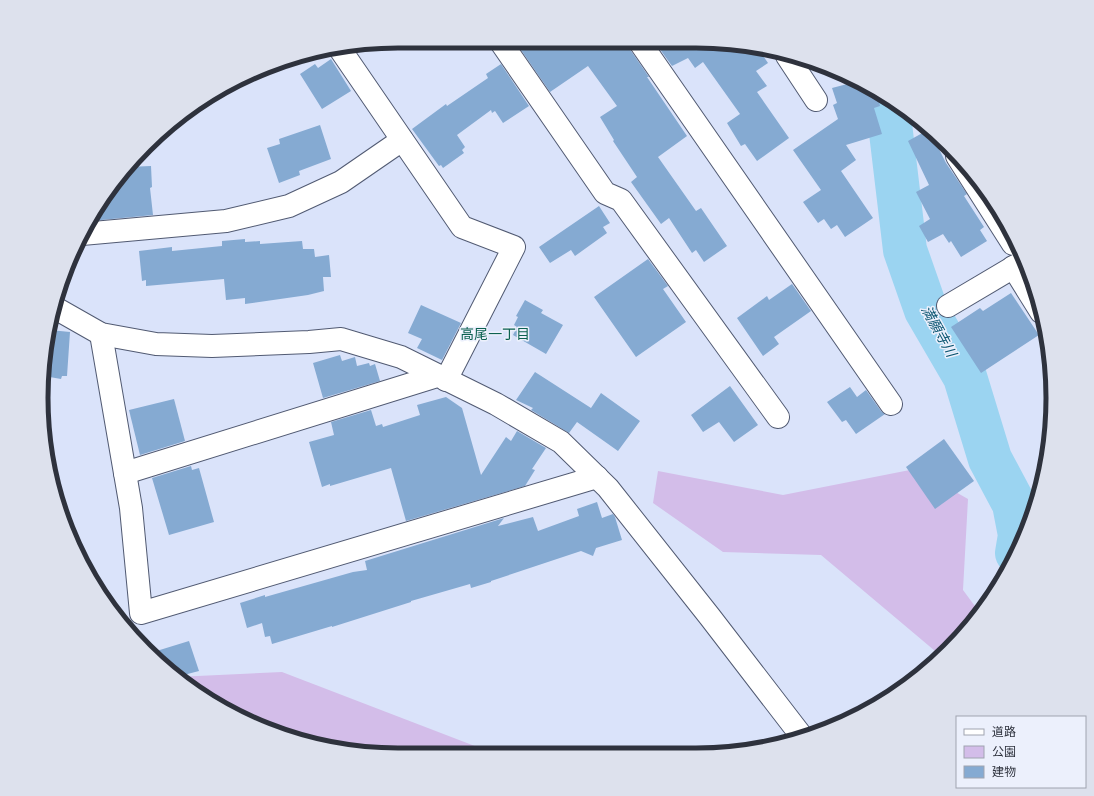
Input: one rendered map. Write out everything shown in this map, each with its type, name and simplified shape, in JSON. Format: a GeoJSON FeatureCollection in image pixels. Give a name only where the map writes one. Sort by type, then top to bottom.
{"type":"FeatureCollection","features":[{"type":"Feature","properties":{"kind":"street"},"geometry":{"type":"LineString","coordinates":[[505,48],[605,193],[620,200],[778,417]]}},
{"type":"Feature","properties":{"kind":"street"},"geometry":{"type":"LineString","coordinates":[[644,48],[892,404]]}},
{"type":"Feature","properties":{"kind":"street"},"geometry":{"type":"LineString","coordinates":[[125,473],[442,378],[514,247],[462,227],[343,53]]}},
{"type":"Feature","properties":{"kind":"street"},"geometry":{"type":"LineString","coordinates":[[790,61],[816,100]]}},
{"type":"Feature","properties":{"kind":"street"},"geometry":{"type":"LineString","coordinates":[[89,233],[226,221],[289,206],[341,182],[402,140]]}},
{"type":"Feature","properties":{"kind":"street"},"geometry":{"type":"LineString","coordinates":[[948,306],[1018,264],[1023,274]]}},
{"type":"Feature","properties":{"kind":"street"},"geometry":{"type":"LineString","coordinates":[[59,310],[101,334],[156,344],[212,346],[309,342],[341,339],[401,357],[496,404],[561,442],[608,488],[799,732]]}},
{"type":"Feature","properties":{"kind":"street"},"geometry":{"type":"LineString","coordinates":[[101,334],[131,508],[142,613],[597,477]]}},
{"type":"Feature","properties":{"kind":"green space"},"geometry":{"type":"Polygon","coordinates":[[[915,469],[968,499],[963,590],[976,608],[959,629],[936,652],[821,555],[723,552],[653,503],[658,471],[783,495],[915,469]]]}},
{"type":"Feature","properties":{"kind":"green space"},"geometry":{"type":"Polygon","coordinates":[[[282,672],[480,748],[375,747],[352,745],[307,736],[243,712],[186,677],[282,672]]]}},
{"type":"Feature","properties":{"kind":"building"},"geometry":{"type":"Polygon","coordinates":[[[524,48],[629,48],[687,136],[658,157],[696,211],[701,208],[727,246],[704,262],[696,250],[692,253],[669,218],[661,224],[631,182],[637,177],[613,141],[614,140],[600,117],[617,106],[588,66],[550,92],[521,50],[524,48]]]}},
{"type":"Feature","properties":{"kind":"building"},"geometry":{"type":"Polygon","coordinates":[[[659,48],[719,49],[762,55],[768,63],[756,71],[767,86],[757,92],[789,138],[757,161],[745,144],[741,146],[727,123],[740,114],[703,62],[695,68],[688,58],[672,66],[659,48]]]}},
{"type":"Feature","properties":{"kind":"building"},"geometry":{"type":"Polygon","coordinates":[[[331,59],[351,91],[322,109],[300,74],[315,64],[318,68],[331,59]]]}},
{"type":"Feature","properties":{"kind":"building"},"geometry":{"type":"Polygon","coordinates":[[[501,64],[529,106],[503,123],[495,111],[492,113],[491,110],[457,135],[465,147],[462,150],[464,153],[443,168],[441,165],[439,166],[412,129],[446,104],[447,106],[488,78],[486,74],[501,64]]]}},
{"type":"Feature","properties":{"kind":"building"},"geometry":{"type":"Polygon","coordinates":[[[850,83],[878,100],[880,106],[874,108],[882,134],[846,145],[856,160],[841,171],[873,218],[845,237],[837,225],[831,229],[824,219],[818,223],[803,202],[821,190],[793,150],[838,119],[833,105],[837,103],[832,88],[850,83]]]}},
{"type":"Feature","properties":{"kind":"building"},"geometry":{"type":"Polygon","coordinates":[[[320,125],[331,159],[299,171],[300,175],[279,183],[267,148],[280,144],[279,139],[320,125]]]}},
{"type":"Feature","properties":{"kind":"building"},"geometry":{"type":"Polygon","coordinates":[[[924,132],[937,145],[946,163],[967,194],[964,196],[984,227],[980,230],[987,241],[961,257],[951,241],[949,243],[943,234],[928,242],[919,226],[930,219],[916,192],[929,185],[908,141],[924,132]]]}},
{"type":"Feature","properties":{"kind":"building"},"geometry":{"type":"Polygon","coordinates":[[[151,166],[152,187],[150,188],[153,215],[97,220],[120,185],[135,167],[151,166]]]}},
{"type":"Feature","properties":{"kind":"building"},"geometry":{"type":"Polygon","coordinates":[[[599,206],[610,223],[603,227],[607,233],[575,256],[571,250],[550,263],[539,247],[599,206]]]}},
{"type":"Feature","properties":{"kind":"building"},"geometry":{"type":"Polygon","coordinates":[[[245,239],[245,242],[260,241],[260,244],[302,241],[303,249],[314,249],[315,257],[329,255],[331,277],[323,277],[324,291],[308,295],[245,304],[245,298],[226,300],[224,279],[146,286],[146,280],[142,281],[139,251],[172,247],[172,251],[222,246],[222,241],[245,239]]]}},
{"type":"Feature","properties":{"kind":"building"},"geometry":{"type":"Polygon","coordinates":[[[648,259],[668,286],[663,289],[686,322],[636,357],[594,297],[648,259]]]}},
{"type":"Feature","properties":{"kind":"building"},"geometry":{"type":"Polygon","coordinates":[[[792,284],[811,311],[774,337],[779,344],[763,356],[737,318],[767,296],[769,300],[792,284]]]}},
{"type":"Feature","properties":{"kind":"building"},"geometry":{"type":"Polygon","coordinates":[[[1011,293],[1039,335],[981,373],[951,327],[980,308],[983,311],[1011,293]]]}},
{"type":"Feature","properties":{"kind":"building"},"geometry":{"type":"Polygon","coordinates":[[[525,300],[543,310],[541,313],[563,325],[546,354],[513,335],[517,327],[514,325],[518,317],[516,316],[525,300]]]}},
{"type":"Feature","properties":{"kind":"building"},"geometry":{"type":"Polygon","coordinates":[[[421,305],[461,323],[442,360],[417,348],[422,339],[408,333],[421,305]]]}},
{"type":"Feature","properties":{"kind":"building"},"geometry":{"type":"Polygon","coordinates":[[[55,330],[70,332],[67,376],[62,376],[61,379],[49,377],[55,330]]]}},
{"type":"Feature","properties":{"kind":"building"},"geometry":{"type":"Polygon","coordinates":[[[340,355],[342,361],[355,357],[357,366],[369,363],[370,366],[375,364],[380,381],[323,398],[313,363],[340,355]]]}},
{"type":"Feature","properties":{"kind":"building"},"geometry":{"type":"Polygon","coordinates":[[[535,372],[591,408],[601,393],[640,421],[618,451],[577,422],[569,433],[531,410],[533,408],[516,400],[535,372]]]}},
{"type":"Feature","properties":{"kind":"building"},"geometry":{"type":"Polygon","coordinates":[[[730,386],[758,425],[734,442],[719,422],[703,432],[691,415],[730,386]]]}},
{"type":"Feature","properties":{"kind":"building"},"geometry":{"type":"Polygon","coordinates":[[[850,387],[857,397],[866,390],[881,411],[885,414],[856,434],[846,420],[842,422],[827,402],[850,387]]]}},
{"type":"Feature","properties":{"kind":"building"},"geometry":{"type":"Polygon","coordinates":[[[446,397],[462,408],[481,475],[506,437],[511,441],[517,431],[546,448],[532,469],[535,470],[525,486],[406,521],[391,468],[322,487],[309,442],[334,435],[331,422],[371,410],[376,426],[382,424],[383,427],[420,415],[417,405],[446,397]]]}},
{"type":"Feature","properties":{"kind":"building"},"geometry":{"type":"Polygon","coordinates":[[[174,399],[185,441],[140,455],[129,410],[174,399]]]}},
{"type":"Feature","properties":{"kind":"building"},"geometry":{"type":"Polygon","coordinates":[[[944,439],[974,481],[935,509],[906,467],[944,439]]]}},
{"type":"Feature","properties":{"kind":"building"},"geometry":{"type":"Polygon","coordinates":[[[191,466],[192,470],[199,468],[214,522],[169,535],[152,478],[191,466]]]}},
{"type":"Feature","properties":{"kind":"building"},"geometry":{"type":"Polygon","coordinates":[[[597,502],[602,518],[613,514],[615,517],[622,540],[596,548],[593,556],[581,551],[491,582],[471,588],[470,584],[272,644],[270,636],[265,637],[262,623],[247,628],[240,603],[353,572],[367,570],[365,561],[504,518],[498,526],[533,517],[538,531],[579,516],[577,509],[597,502]]]}},
{"type":"Feature","properties":{"kind":"building"},"geometry":{"type":"Polygon","coordinates":[[[189,641],[199,671],[184,675],[157,651],[189,641]]]}},
{"type":"Feature","properties":{"kind":"waterway","name":"満願寺川"},"geometry":{"type":"LineString","coordinates":[[888,106],[905,250],[926,310],[965,377],[990,459],[1014,504],[1019,531]]}},
{"type":"Feature","properties":{"kind":"district","name":"高尾一丁目"},"geometry":{"type":"Point","coordinates":[495,334]}}]}
